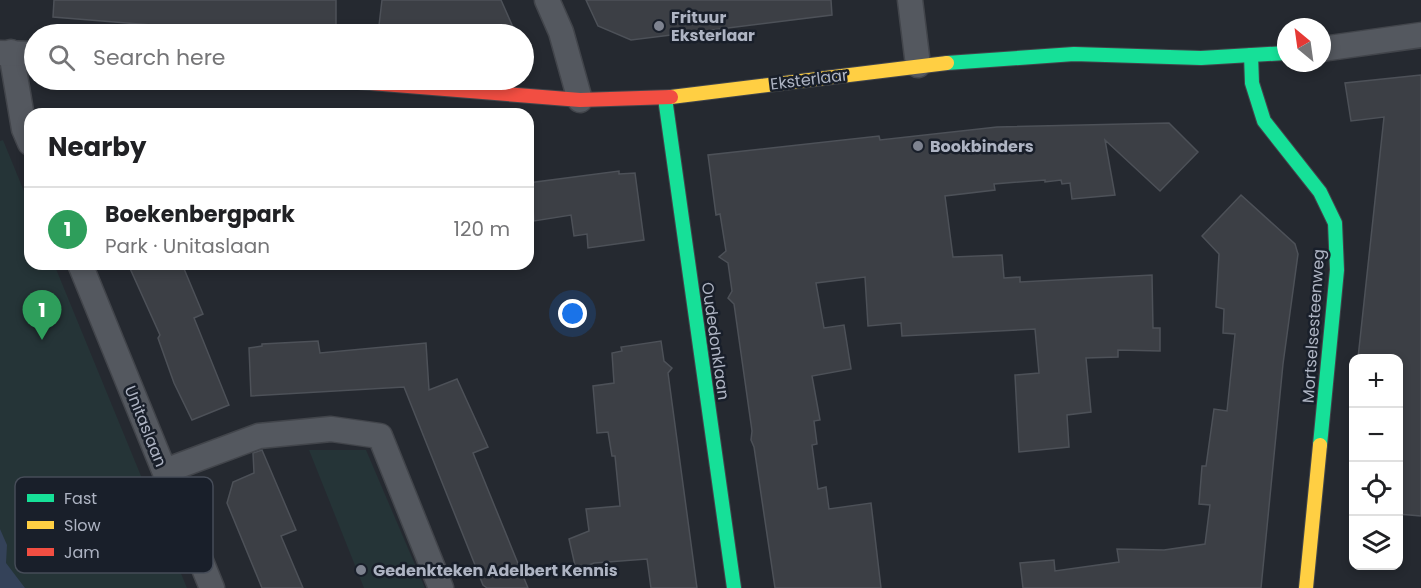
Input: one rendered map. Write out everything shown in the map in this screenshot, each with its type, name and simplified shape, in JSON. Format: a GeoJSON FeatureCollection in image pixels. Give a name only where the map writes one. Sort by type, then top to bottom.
{"type":"FeatureCollection","features":[{"type":"Feature","properties":{"kind":"street"},"geometry":{"type":"LineString","coordinates":[[547,0],[561,32],[580,99]]}},
{"type":"Feature","properties":{"kind":"street"},"geometry":{"type":"LineString","coordinates":[[910,0],[918,65]]}},
{"type":"Feature","properties":{"kind":"street"},"geometry":{"type":"LineString","coordinates":[[1331,48],[1421,35]]}},
{"type":"Feature","properties":{"kind":"street"},"geometry":{"type":"LineString","coordinates":[[15,53],[24,129]]}},
{"type":"Feature","properties":{"kind":"street","name":"Eksterlaar"},"geometry":{"type":"LineString","coordinates":[[463,90],[580,99],[665,98],[918,65],[1074,54],[1202,58],[1277,54]]}},
{"type":"Feature","properties":{"kind":"street","name":"Mortselsesteenweg"},"geometry":{"type":"LineString","coordinates":[[1251,55],[1252,82],[1264,121],[1320,192],[1335,223],[1337,270],[1306,588]]}},
{"type":"Feature","properties":{"kind":"street","name":"Oudedonklaan"},"geometry":{"type":"LineString","coordinates":[[665,98],[734,588]]}},
{"type":"Feature","properties":{"kind":"street","name":"Unitaslaan"},"geometry":{"type":"LineString","coordinates":[[82,270],[167,477]]}},
{"type":"Feature","properties":{"kind":"street"},"geometry":{"type":"LineString","coordinates":[[165,471],[259,436],[331,429],[380,436],[441,588]]}},
{"type":"Feature","properties":{"kind":"street","name":"Unitaslaan"},"geometry":{"type":"LineString","coordinates":[[206,573],[212,588]]}},
{"type":"Feature","properties":{"kind":"shaded area"},"geometry":{"type":"Polygon","coordinates":[[[3,140],[24,191],[24,270],[56,270],[141,477],[15,477],[15,573],[181,573],[187,588],[0,588],[0,141],[3,140]]]}},
{"type":"Feature","properties":{"kind":"shaded area"},"geometry":{"type":"Polygon","coordinates":[[[309,450],[366,450],[425,588],[364,588],[309,450]]]}},
{"type":"Feature","properties":{"kind":"water"},"geometry":{"type":"Polygon","coordinates":[[[0,529],[7,545],[6,563],[25,588],[0,588],[0,529]]]}},
{"type":"Feature","properties":{"kind":"building"},"geometry":{"type":"Polygon","coordinates":[[[54,0],[336,0],[336,24],[139,24],[53,17],[54,0]]]}},
{"type":"Feature","properties":{"kind":"building"},"geometry":{"type":"Polygon","coordinates":[[[382,0],[501,0],[512,24],[379,24],[382,0]]]}},
{"type":"Feature","properties":{"kind":"building"},"geometry":{"type":"Polygon","coordinates":[[[586,0],[831,0],[832,15],[631,40],[598,26],[586,0]]]}},
{"type":"Feature","properties":{"kind":"building"},"geometry":{"type":"Polygon","coordinates":[[[1421,75],[1421,516],[1403,514],[1403,354],[1358,354],[1384,117],[1351,121],[1345,83],[1421,75]]]}},
{"type":"Feature","properties":{"kind":"building"},"geometry":{"type":"Polygon","coordinates":[[[1169,123],[1198,152],[1160,191],[1105,140],[1115,195],[1072,199],[1070,183],[1062,184],[1061,180],[1045,182],[1045,180],[994,184],[995,190],[945,196],[953,257],[1002,255],[1004,278],[1020,277],[1020,282],[1152,275],[1153,328],[1160,328],[1160,351],[1118,350],[1118,357],[1086,358],[1091,412],[1067,415],[1069,447],[1019,452],[1015,375],[1039,373],[1035,329],[902,336],[901,323],[868,326],[865,277],[816,283],[824,328],[844,325],[851,369],[812,376],[820,420],[814,421],[817,444],[812,445],[818,489],[826,487],[829,509],[871,503],[881,588],[775,588],[754,447],[751,440],[752,431],[734,304],[728,298],[732,291],[728,263],[719,257],[726,251],[720,214],[716,215],[708,155],[879,136],[880,140],[997,127],[1169,123]]]}},
{"type":"Feature","properties":{"kind":"building"},"geometry":{"type":"Polygon","coordinates":[[[619,171],[619,174],[635,173],[644,240],[588,248],[587,234],[574,236],[571,215],[534,221],[534,182],[619,171]]]}},
{"type":"Feature","properties":{"kind":"building"},"geometry":{"type":"Polygon","coordinates":[[[1241,195],[1295,244],[1298,254],[1283,364],[1261,588],[1023,588],[1020,563],[1054,560],[1055,571],[1119,562],[1117,549],[1164,550],[1205,544],[1210,505],[1199,504],[1202,466],[1206,466],[1214,409],[1227,411],[1235,334],[1223,333],[1224,309],[1216,307],[1219,254],[1202,236],[1241,195]]]}},
{"type":"Feature","properties":{"kind":"building"},"geometry":{"type":"Polygon","coordinates":[[[131,270],[185,270],[203,314],[194,318],[229,405],[192,420],[174,383],[158,338],[160,335],[131,270]]]}},
{"type":"Feature","properties":{"kind":"building"},"geometry":{"type":"Polygon","coordinates":[[[318,341],[320,353],[426,343],[429,390],[457,379],[488,447],[473,453],[528,588],[487,588],[483,585],[404,387],[251,396],[249,348],[262,346],[262,344],[318,341]]]}},
{"type":"Feature","properties":{"kind":"building"},"geometry":{"type":"Polygon","coordinates":[[[661,341],[664,361],[672,368],[668,373],[697,588],[651,588],[647,559],[594,563],[576,570],[569,539],[589,531],[586,509],[620,506],[615,456],[612,456],[608,432],[597,433],[593,386],[614,383],[612,353],[622,351],[621,347],[661,341]]]}},
{"type":"Feature","properties":{"kind":"building"},"geometry":{"type":"Polygon","coordinates":[[[262,450],[296,530],[281,536],[303,588],[262,588],[227,503],[233,482],[254,473],[253,453],[262,450]]]}},
{"type":"Feature","properties":{"kind":"traffic: fast"},"geometry":{"type":"LineString","coordinates":[[947,63],[1074,54],[1201,58],[1277,54]]}},
{"type":"Feature","properties":{"kind":"traffic: fast"},"geometry":{"type":"LineString","coordinates":[[1251,55],[1252,83],[1264,121],[1320,192],[1335,223],[1337,270],[1320,445]]}},
{"type":"Feature","properties":{"kind":"traffic: fast"},"geometry":{"type":"LineString","coordinates":[[665,98],[734,588]]}},
{"type":"Feature","properties":{"kind":"traffic: slow"},"geometry":{"type":"LineString","coordinates":[[671,97],[947,63]]}},
{"type":"Feature","properties":{"kind":"traffic: slow"},"geometry":{"type":"LineString","coordinates":[[1306,588],[1320,445]]}},
{"type":"Feature","properties":{"kind":"traffic: jam"},"geometry":{"type":"LineString","coordinates":[[456,90],[580,100],[671,97]]}},
{"type":"Feature","properties":{"kind":"place","name":"Frituur Eksterlaar"},"geometry":{"type":"Point","coordinates":[659,26]}},
{"type":"Feature","properties":{"kind":"place","name":"Bookbinders"},"geometry":{"type":"Point","coordinates":[918,146]}},
{"type":"Feature","properties":{"kind":"place","name":"Boekenbergpark"},"geometry":{"type":"Point","coordinates":[42,340]}},
{"type":"Feature","properties":{"kind":"place","name":"Gedenkteken Adelbert Kennis"},"geometry":{"type":"Point","coordinates":[361,570]}}]}
